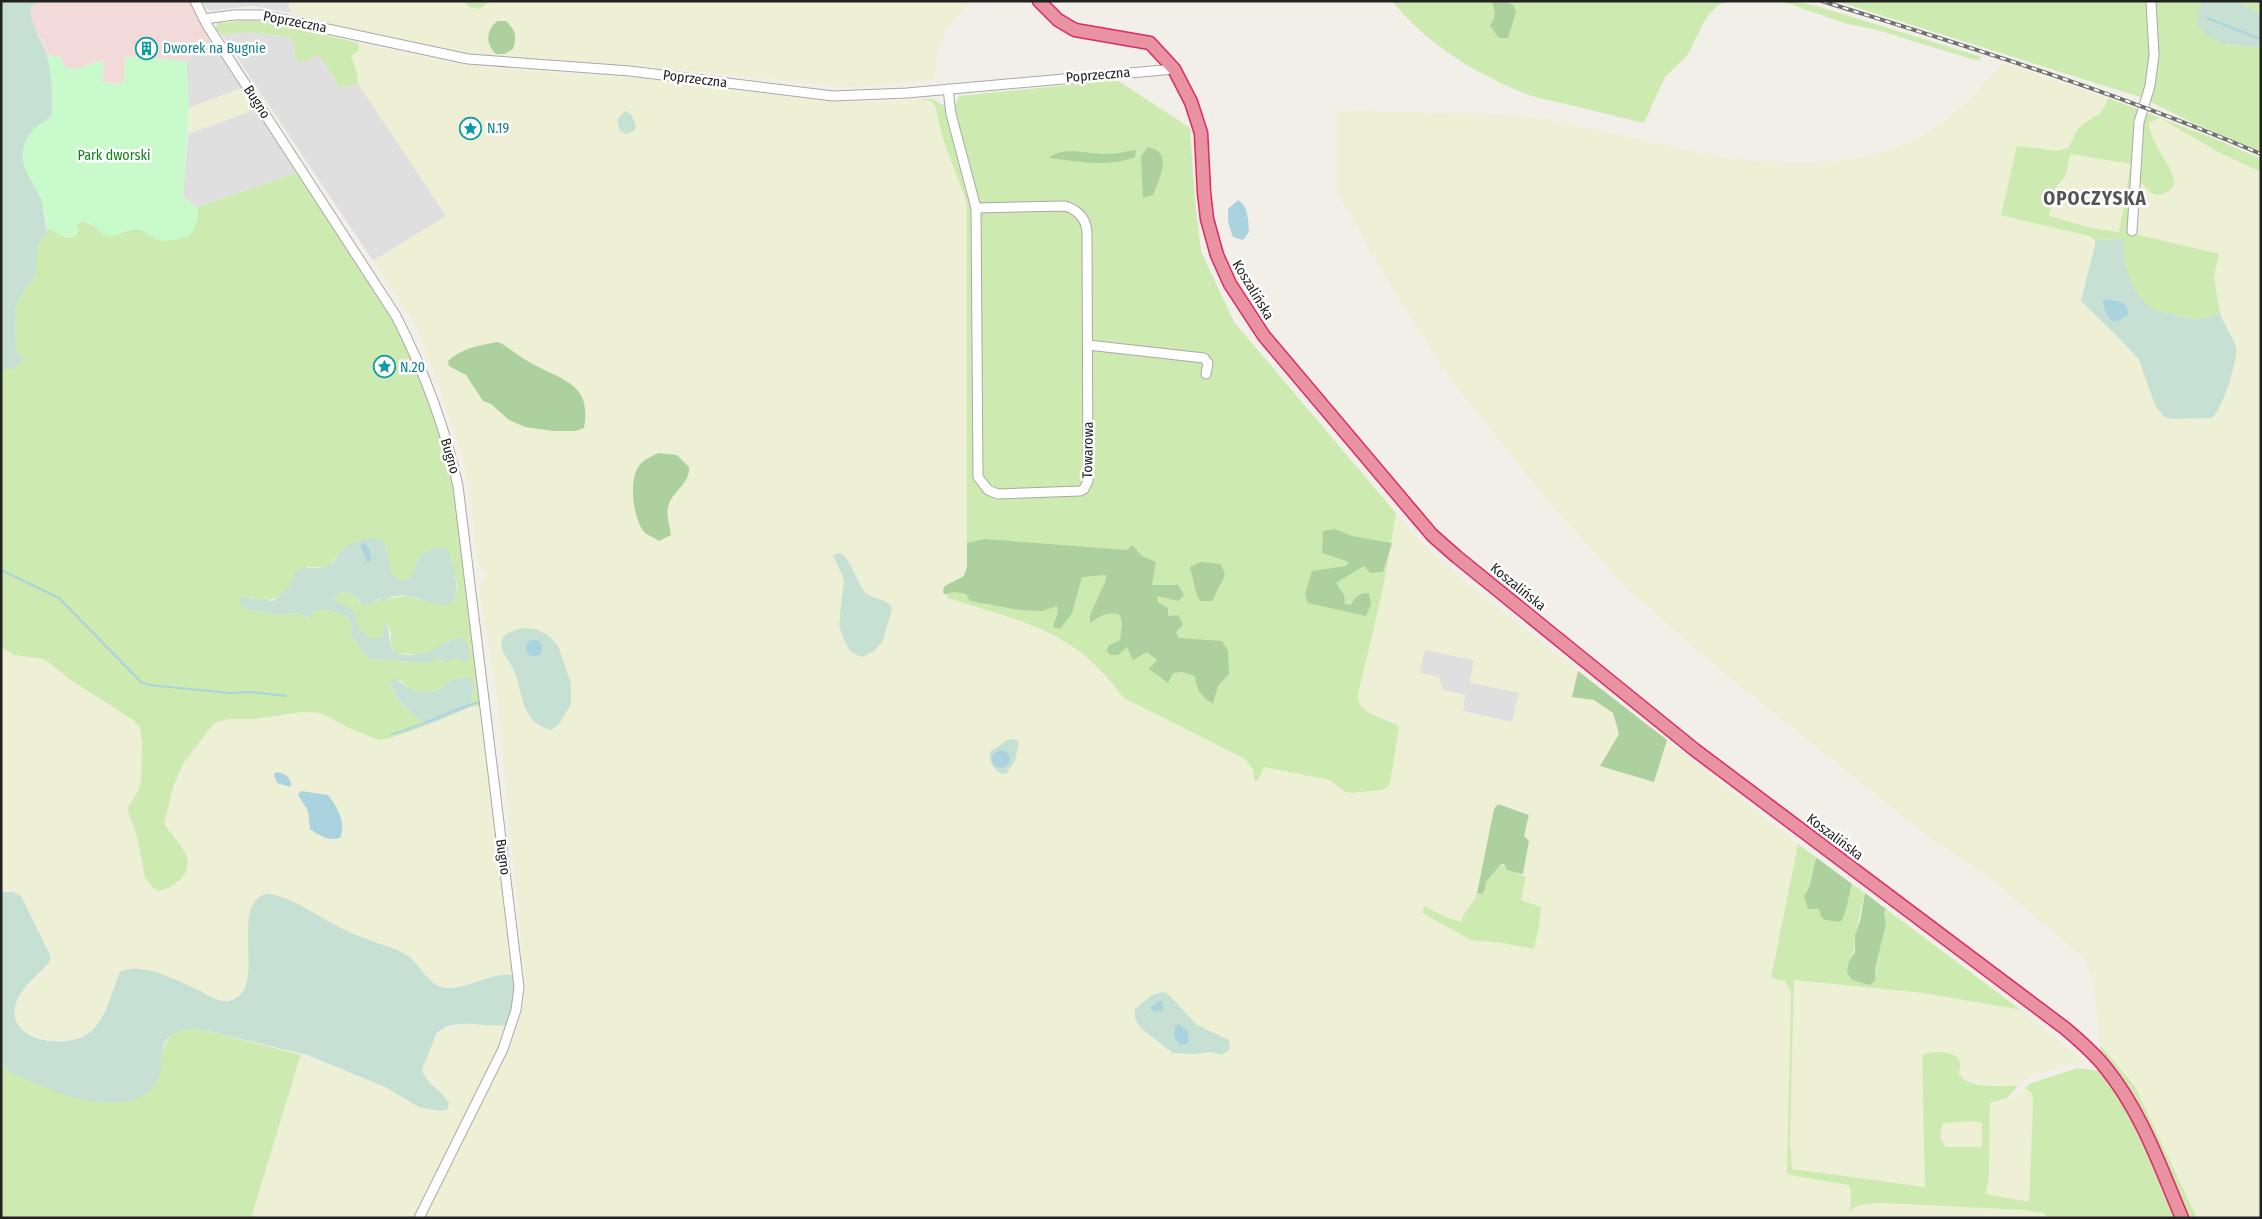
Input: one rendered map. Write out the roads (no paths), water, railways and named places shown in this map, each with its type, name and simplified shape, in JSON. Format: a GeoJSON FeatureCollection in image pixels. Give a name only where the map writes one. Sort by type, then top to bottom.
{"type":"FeatureCollection","features":[{"type":"Feature","properties":{"kind":"highway","name":"Koszalińska"},"geometry":{"type":"LineString","coordinates":[[1039,1],[1058,20],[1075,30],[1150,43],[1174,69],[1192,102],[1199,125],[1202,140],[1207,218],[1215,249],[1230,284],[1264,336],[1432,535],[1695,750],[2066,1029],[2106,1068],[2136,1114],[2182,1218]]}},
{"type":"Feature","properties":{"kind":"street","name":"Bugno"},"geometry":{"type":"LineString","coordinates":[[195,1],[204,19],[396,316],[418,362],[447,443],[463,514],[489,748],[519,974],[517,1004],[506,1042],[419,1218]]}},
{"type":"Feature","properties":{"kind":"street"},"geometry":{"type":"LineString","coordinates":[[2132,231],[2139,122],[2150,86],[2154,55],[2151,1]]}},
{"type":"Feature","properties":{"kind":"street","name":"Poprzeczna"},"geometry":{"type":"LineString","coordinates":[[204,19],[244,14],[271,17],[468,59],[630,71],[801,93],[842,96],[948,89],[1174,69]]}},
{"type":"Feature","properties":{"kind":"street"},"geometry":{"type":"LineString","coordinates":[[948,89],[951,114],[976,208]]}},
{"type":"Feature","properties":{"kind":"street","name":"Towarowa"},"geometry":{"type":"LineString","coordinates":[[1064,206],[1080,214],[1086,223],[1087,232],[1088,346],[1088,480],[1084,489],[1076,492],[998,494],[983,486],[978,477],[977,467],[976,208],[1064,206]]}},
{"type":"Feature","properties":{"kind":"street"},"geometry":{"type":"LineString","coordinates":[[1088,346],[1204,358],[1208,364],[1206,374]]}},
{"type":"Feature","properties":{"kind":"water"},"geometry":{"type":"Polygon","coordinates":[[[1238,200],[1244,206],[1248,219],[1249,232],[1243,240],[1233,237],[1228,222],[1228,209],[1238,200]]]}},
{"type":"Feature","properties":{"kind":"water"},"geometry":{"type":"Polygon","coordinates":[[[2103,298],[2124,303],[2128,310],[2128,315],[2115,322],[2109,318],[2103,298]]]}},
{"type":"Feature","properties":{"kind":"water"},"geometry":{"type":"Polygon","coordinates":[[[365,543],[370,551],[371,561],[367,562],[360,545],[365,543]]]}},
{"type":"Feature","properties":{"kind":"water"},"geometry":{"type":"Polygon","coordinates":[[[531,640],[537,640],[542,645],[540,654],[531,656],[526,651],[526,645],[531,640]]]}},
{"type":"Feature","properties":{"kind":"water"},"geometry":{"type":"Polygon","coordinates":[[[1001,750],[1007,753],[1010,759],[1007,765],[1001,768],[995,765],[992,759],[995,753],[1001,750]]]}},
{"type":"Feature","properties":{"kind":"water"},"geometry":{"type":"Polygon","coordinates":[[[276,772],[287,776],[291,787],[277,783],[274,775],[276,772]]]}},
{"type":"Feature","properties":{"kind":"water"},"geometry":{"type":"Polygon","coordinates":[[[301,791],[328,795],[335,804],[342,821],[340,838],[324,837],[310,829],[308,811],[298,795],[301,791]]]}},
{"type":"Feature","properties":{"kind":"water"},"geometry":{"type":"Polygon","coordinates":[[[1159,1001],[1163,1002],[1163,1010],[1154,1012],[1150,1008],[1159,1001]]]}},
{"type":"Feature","properties":{"kind":"water"},"geometry":{"type":"Polygon","coordinates":[[[1179,1024],[1188,1032],[1189,1043],[1180,1045],[1174,1037],[1175,1026],[1179,1024]]]}},
{"type":"Feature","properties":{"kind":"waterway"},"geometry":{"type":"LineString","coordinates":[[2207,18],[2261,39]]}},
{"type":"Feature","properties":{"kind":"waterway"},"geometry":{"type":"LineString","coordinates":[[1,570],[59,598],[141,682],[149,685],[230,693],[253,692],[286,696]]}},
{"type":"Feature","properties":{"kind":"waterway"},"geometry":{"type":"LineString","coordinates":[[392,734],[479,702]]}},
{"type":"Feature","properties":{"kind":"railway"},"geometry":{"type":"LineString","coordinates":[[1822,1],[2098,91],[2261,154]]}},
{"type":"Feature","properties":{"kind":"place","name":"Dworek na Bugnie"},"geometry":{"type":"Point","coordinates":[147,48]}},
{"type":"Feature","properties":{"kind":"place","name":"N.19"},"geometry":{"type":"Point","coordinates":[471,128]}},
{"type":"Feature","properties":{"kind":"place","name":"N.20"},"geometry":{"type":"Point","coordinates":[384,367]}},
{"type":"Feature","properties":{"kind":"district","name":"OPOCZYSKA"},"geometry":{"type":"Point","coordinates":[2095,198]}},
{"type":"Feature","properties":{"kind":"park label","name":"Park dworski"},"geometry":{"type":"Point","coordinates":[114,155]}}]}
